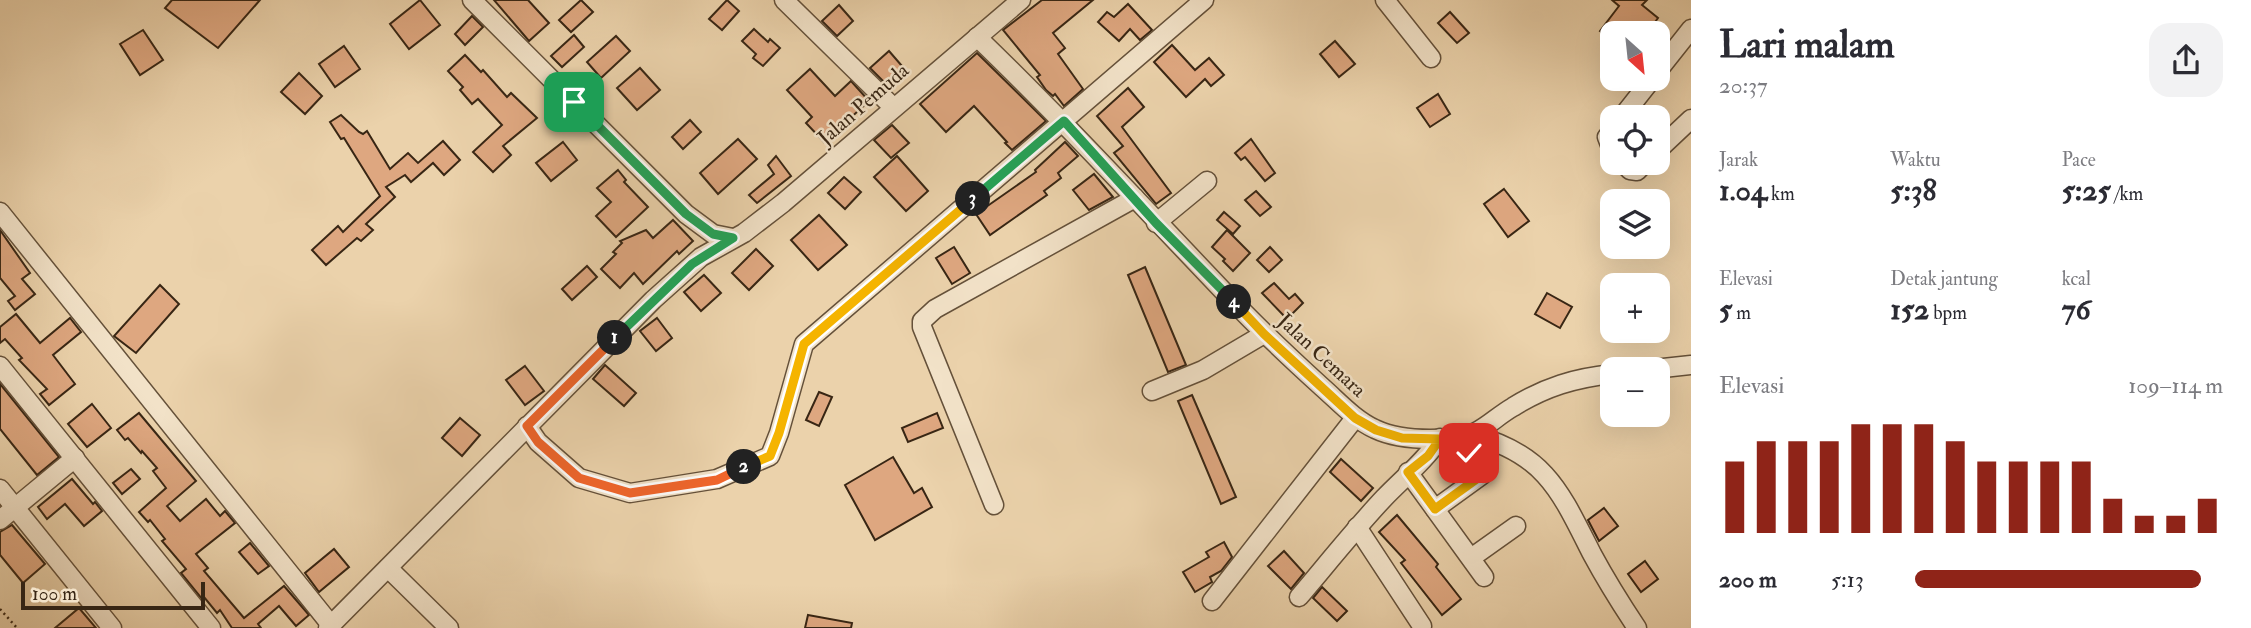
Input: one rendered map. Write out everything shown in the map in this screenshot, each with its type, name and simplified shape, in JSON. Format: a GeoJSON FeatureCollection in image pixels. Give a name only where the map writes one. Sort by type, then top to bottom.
{"type":"FeatureCollection","features":[{"type":"Feature","properties":{"kind":"street"},"geometry":{"type":"LineString","coordinates":[[472,0],[686,214],[713,234],[733,238]]}},
{"type":"Feature","properties":{"kind":"street"},"geometry":{"type":"LineString","coordinates":[[784,0],[893,107]]}},
{"type":"Feature","properties":{"kind":"street","name":"Jalan Pemuda"},"geometry":{"type":"LineString","coordinates":[[330,626],[682,273],[701,257],[783,203],[1021,0]]}},
{"type":"Feature","properties":{"kind":"street"},"geometry":{"type":"LineString","coordinates":[[527,426],[538,442],[579,478],[630,493],[717,480],[770,456],[804,344],[1204,0]]}},
{"type":"Feature","properties":{"kind":"street"},"geometry":{"type":"LineString","coordinates":[[1385,0],[1431,58]]}},
{"type":"Feature","properties":{"kind":"street"},"geometry":{"type":"LineString","coordinates":[[1670,56],[1691,29]]}},
{"type":"Feature","properties":{"kind":"street","name":"Jalan Cemara"},"geometry":{"type":"LineString","coordinates":[[977,37],[1064,121],[1156,223],[1264,334],[1355,418],[1376,430],[1402,438],[1440,439],[1473,435],[1511,408],[1558,383],[1600,376]]}},
{"type":"Feature","properties":{"kind":"street"},"geometry":{"type":"LineString","coordinates":[[1631,105],[1643,91]]}},
{"type":"Feature","properties":{"kind":"street"},"geometry":{"type":"LineString","coordinates":[[1670,139],[1691,119]]}},
{"type":"Feature","properties":{"kind":"street"},"geometry":{"type":"LineString","coordinates":[[1156,223],[1207,181]]}},
{"type":"Feature","properties":{"kind":"street"},"geometry":{"type":"LineString","coordinates":[[994,505],[922,327],[922,321],[935,309],[1135,198]]}},
{"type":"Feature","properties":{"kind":"street"},"geometry":{"type":"LineString","coordinates":[[0,212],[330,626]]}},
{"type":"Feature","properties":{"kind":"street"},"geometry":{"type":"LineString","coordinates":[[1152,391],[1203,370],[1264,334]]}},
{"type":"Feature","properties":{"kind":"street"},"geometry":{"type":"LineString","coordinates":[[1670,367],[1691,365]]}},
{"type":"Feature","properties":{"kind":"street"},"geometry":{"type":"LineString","coordinates":[[0,366],[211,628]]}},
{"type":"Feature","properties":{"kind":"street"},"geometry":{"type":"LineString","coordinates":[[1212,601],[1355,418]]}},
{"type":"Feature","properties":{"kind":"street"},"geometry":{"type":"LineString","coordinates":[[1473,435],[1499,442],[1548,476],[1567,503],[1594,557],[1637,628]]}},
{"type":"Feature","properties":{"kind":"street"},"geometry":{"type":"LineString","coordinates":[[1299,597],[1357,527],[1408,472],[1428,456],[1440,439]]}},
{"type":"Feature","properties":{"kind":"street"},"geometry":{"type":"LineString","coordinates":[[1435,509],[1482,475],[1484,471],[1469,453]]}},
{"type":"Feature","properties":{"kind":"street"},"geometry":{"type":"LineString","coordinates":[[0,520],[75,458]]}},
{"type":"Feature","properties":{"kind":"street"},"geometry":{"type":"LineString","coordinates":[[1408,472],[1484,577]]}},
{"type":"Feature","properties":{"kind":"street"},"geometry":{"type":"LineString","coordinates":[[0,489],[112,628]]}},
{"type":"Feature","properties":{"kind":"street"},"geometry":{"type":"LineString","coordinates":[[1471,558],[1516,526]]}},
{"type":"Feature","properties":{"kind":"street"},"geometry":{"type":"LineString","coordinates":[[1357,527],[1422,626]]}},
{"type":"Feature","properties":{"kind":"street"},"geometry":{"type":"LineString","coordinates":[[388,568],[449,628]]}},
{"type":"Feature","properties":{"kind":"path"},"geometry":{"type":"LineString","coordinates":[[0,609],[17,628]]}},
{"type":"Feature","properties":{"kind":"building"},"geometry":{"type":"Polygon","coordinates":[[[172,0],[260,0],[218,48],[165,8],[172,0]]]}},
{"type":"Feature","properties":{"kind":"building"},"geometry":{"type":"Polygon","coordinates":[[[420,0],[440,25],[409,49],[390,24],[420,0]]]}},
{"type":"Feature","properties":{"kind":"building"},"geometry":{"type":"Polygon","coordinates":[[[494,0],[528,0],[549,23],[529,41],[494,0]]]}},
{"type":"Feature","properties":{"kind":"building"},"geometry":{"type":"Polygon","coordinates":[[[581,0],[593,12],[571,32],[559,20],[581,0]]]}},
{"type":"Feature","properties":{"kind":"building"},"geometry":{"type":"Polygon","coordinates":[[[727,0],[739,11],[722,30],[709,19],[727,0]]]}},
{"type":"Feature","properties":{"kind":"building"},"geometry":{"type":"Polygon","coordinates":[[[1042,0],[1093,0],[1053,33],[1065,48],[1058,54],[1083,89],[1064,106],[1055,94],[1053,96],[1046,90],[1037,77],[1040,75],[1003,30],[1042,0]]]}},
{"type":"Feature","properties":{"kind":"building"},"geometry":{"type":"Polygon","coordinates":[[[1612,0],[1647,0],[1642,5],[1658,18],[1656,21],[1608,21],[1619,6],[1612,0]]]}},
{"type":"Feature","properties":{"kind":"building"},"geometry":{"type":"Polygon","coordinates":[[[1128,4],[1152,30],[1140,40],[1130,29],[1119,41],[1098,22],[1107,12],[1114,17],[1128,4]]]}},
{"type":"Feature","properties":{"kind":"building"},"geometry":{"type":"Polygon","coordinates":[[[839,5],[853,21],[837,36],[822,21],[839,5]]]}},
{"type":"Feature","properties":{"kind":"building"},"geometry":{"type":"Polygon","coordinates":[[[1450,12],[1469,33],[1457,43],[1438,23],[1450,12]]]}},
{"type":"Feature","properties":{"kind":"building"},"geometry":{"type":"Polygon","coordinates":[[[472,16],[483,27],[465,45],[455,34],[472,16]]]}},
{"type":"Feature","properties":{"kind":"building"},"geometry":{"type":"Polygon","coordinates":[[[754,29],[768,42],[770,39],[780,48],[763,66],[753,58],[756,54],[742,41],[754,29]]]}},
{"type":"Feature","properties":{"kind":"building"},"geometry":{"type":"Polygon","coordinates":[[[143,30],[163,60],[140,75],[120,44],[143,30]]]}},
{"type":"Feature","properties":{"kind":"building"},"geometry":{"type":"Polygon","coordinates":[[[574,35],[584,47],[562,67],[551,56],[574,35]]]}},
{"type":"Feature","properties":{"kind":"building"},"geometry":{"type":"Polygon","coordinates":[[[616,36],[630,51],[601,78],[587,62],[616,36]]]}},
{"type":"Feature","properties":{"kind":"building"},"geometry":{"type":"Polygon","coordinates":[[[1335,41],[1355,64],[1339,77],[1320,54],[1335,41]]]}},
{"type":"Feature","properties":{"kind":"building"},"geometry":{"type":"Polygon","coordinates":[[[1172,45],[1195,70],[1209,58],[1224,75],[1211,86],[1205,79],[1186,97],[1154,62],[1172,45]]]}},
{"type":"Feature","properties":{"kind":"building"},"geometry":{"type":"Polygon","coordinates":[[[344,46],[360,69],[335,87],[319,64],[344,46]]]}},
{"type":"Feature","properties":{"kind":"building"},"geometry":{"type":"Polygon","coordinates":[[[889,51],[908,73],[891,89],[870,68],[889,51]]]}},
{"type":"Feature","properties":{"kind":"building"},"geometry":{"type":"Polygon","coordinates":[[[977,53],[1046,121],[1012,150],[974,106],[946,132],[920,104],[977,53]]]}},
{"type":"Feature","properties":{"kind":"building"},"geometry":{"type":"Polygon","coordinates":[[[465,55],[481,72],[483,70],[507,97],[511,93],[537,118],[503,146],[511,155],[493,172],[473,152],[502,125],[478,99],[472,104],[460,90],[463,87],[448,71],[465,55]]]}},
{"type":"Feature","properties":{"kind":"building"},"geometry":{"type":"Polygon","coordinates":[[[640,68],[660,90],[637,110],[617,88],[640,68]]]}},
{"type":"Feature","properties":{"kind":"building"},"geometry":{"type":"Polygon","coordinates":[[[810,69],[835,96],[851,81],[869,101],[824,142],[806,123],[812,117],[787,90],[810,69]]]}},
{"type":"Feature","properties":{"kind":"building"},"geometry":{"type":"Polygon","coordinates":[[[299,73],[322,96],[305,114],[281,92],[299,73]]]}},
{"type":"Feature","properties":{"kind":"building"},"geometry":{"type":"Polygon","coordinates":[[[1128,88],[1144,107],[1122,127],[1171,193],[1156,204],[1114,153],[1123,146],[1097,116],[1128,88]]]}},
{"type":"Feature","properties":{"kind":"building"},"geometry":{"type":"Polygon","coordinates":[[[1438,94],[1450,114],[1430,127],[1417,108],[1438,94]]]}},
{"type":"Feature","properties":{"kind":"building"},"geometry":{"type":"Polygon","coordinates":[[[341,115],[359,132],[363,134],[367,131],[390,169],[408,153],[418,163],[443,141],[460,160],[444,175],[433,163],[411,182],[405,175],[386,187],[395,197],[366,224],[373,230],[361,241],[357,238],[326,265],[312,250],[338,226],[343,232],[380,196],[344,138],[341,139],[330,122],[341,115]]]}},
{"type":"Feature","properties":{"kind":"building"},"geometry":{"type":"Polygon","coordinates":[[[690,120],[701,132],[683,149],[672,137],[690,120]]]}},
{"type":"Feature","properties":{"kind":"building"},"geometry":{"type":"Polygon","coordinates":[[[892,125],[909,143],[891,158],[874,140],[892,125]]]}},
{"type":"Feature","properties":{"kind":"building"},"geometry":{"type":"Polygon","coordinates":[[[738,139],[757,159],[718,194],[700,173],[738,139]]]}},
{"type":"Feature","properties":{"kind":"building"},"geometry":{"type":"Polygon","coordinates":[[[1251,139],[1275,173],[1265,181],[1245,157],[1241,160],[1235,153],[1251,139]]]}},
{"type":"Feature","properties":{"kind":"building"},"geometry":{"type":"Polygon","coordinates":[[[563,142],[577,160],[551,181],[536,163],[563,142]]]}},
{"type":"Feature","properties":{"kind":"building"},"geometry":{"type":"Polygon","coordinates":[[[1065,142],[1078,156],[1058,173],[1061,178],[1044,191],[1047,195],[990,235],[976,214],[1036,172],[1035,170],[1065,142]]]}},
{"type":"Feature","properties":{"kind":"building"},"geometry":{"type":"Polygon","coordinates":[[[776,156],[791,176],[757,203],[749,195],[774,174],[768,165],[776,156]]]}},
{"type":"Feature","properties":{"kind":"building"},"geometry":{"type":"Polygon","coordinates":[[[897,156],[928,191],[906,211],[874,177],[897,156]]]}},
{"type":"Feature","properties":{"kind":"building"},"geometry":{"type":"Polygon","coordinates":[[[618,170],[626,180],[624,182],[648,207],[616,237],[596,216],[611,202],[597,188],[618,170]]]}},
{"type":"Feature","properties":{"kind":"building"},"geometry":{"type":"Polygon","coordinates":[[[1094,174],[1113,197],[1089,210],[1073,190],[1094,174]]]}},
{"type":"Feature","properties":{"kind":"building"},"geometry":{"type":"Polygon","coordinates":[[[844,177],[861,192],[845,209],[828,193],[844,177]]]}},
{"type":"Feature","properties":{"kind":"building"},"geometry":{"type":"Polygon","coordinates":[[[1504,189],[1529,221],[1508,237],[1484,204],[1504,189]]]}},
{"type":"Feature","properties":{"kind":"building"},"geometry":{"type":"Polygon","coordinates":[[[1256,191],[1271,207],[1260,216],[1245,200],[1256,191]]]}},
{"type":"Feature","properties":{"kind":"building"},"geometry":{"type":"Polygon","coordinates":[[[1224,212],[1240,226],[1233,234],[1217,220],[1224,212]]]}},
{"type":"Feature","properties":{"kind":"building"},"geometry":{"type":"Polygon","coordinates":[[[819,215],[847,245],[818,270],[791,240],[819,215]]]}},
{"type":"Feature","properties":{"kind":"building"},"geometry":{"type":"Polygon","coordinates":[[[673,220],[693,241],[679,254],[677,251],[643,284],[634,273],[620,288],[601,269],[616,254],[613,252],[622,243],[620,241],[646,230],[653,238],[673,220]]]}},
{"type":"Feature","properties":{"kind":"building"},"geometry":{"type":"Polygon","coordinates":[[[0,230],[30,273],[22,279],[35,294],[15,310],[8,301],[15,296],[0,278],[0,230]]]}},
{"type":"Feature","properties":{"kind":"building"},"geometry":{"type":"Polygon","coordinates":[[[1227,230],[1250,253],[1233,271],[1212,247],[1227,230]]]}},
{"type":"Feature","properties":{"kind":"building"},"geometry":{"type":"Polygon","coordinates":[[[954,247],[970,273],[952,284],[936,258],[954,247]]]}},
{"type":"Feature","properties":{"kind":"building"},"geometry":{"type":"Polygon","coordinates":[[[1270,247],[1282,260],[1269,272],[1257,260],[1270,247]]]}},
{"type":"Feature","properties":{"kind":"building"},"geometry":{"type":"Polygon","coordinates":[[[756,249],[773,266],[749,290],[732,273],[756,249]]]}},
{"type":"Feature","properties":{"kind":"building"},"geometry":{"type":"Polygon","coordinates":[[[587,266],[597,277],[572,300],[562,289],[587,266]]]}},
{"type":"Feature","properties":{"kind":"building"},"geometry":{"type":"Polygon","coordinates":[[[1145,267],[1186,365],[1168,372],[1128,275],[1145,267]]]}},
{"type":"Feature","properties":{"kind":"building"},"geometry":{"type":"Polygon","coordinates":[[[704,275],[721,293],[701,311],[684,292],[704,275]]]}},
{"type":"Feature","properties":{"kind":"building"},"geometry":{"type":"Polygon","coordinates":[[[1274,283],[1289,299],[1295,294],[1303,303],[1287,319],[1262,293],[1274,283]]]}},
{"type":"Feature","properties":{"kind":"building"},"geometry":{"type":"Polygon","coordinates":[[[160,285],[179,304],[136,353],[114,336],[160,285]]]}},
{"type":"Feature","properties":{"kind":"building"},"geometry":{"type":"Polygon","coordinates":[[[1547,293],[1572,307],[1560,328],[1535,314],[1547,293]]]}},
{"type":"Feature","properties":{"kind":"building"},"geometry":{"type":"Polygon","coordinates":[[[16,314],[40,343],[70,318],[81,332],[53,355],[75,384],[49,405],[40,394],[47,389],[19,360],[22,358],[5,339],[0,343],[0,327],[16,314]]]}},
{"type":"Feature","properties":{"kind":"building"},"geometry":{"type":"Polygon","coordinates":[[[657,318],[672,338],[656,351],[640,331],[657,318]]]}},
{"type":"Feature","properties":{"kind":"building"},"geometry":{"type":"Polygon","coordinates":[[[605,365],[636,393],[624,406],[593,379],[605,365]]]}},
{"type":"Feature","properties":{"kind":"building"},"geometry":{"type":"Polygon","coordinates":[[[525,366],[544,391],[525,405],[506,380],[525,366]]]}},
{"type":"Feature","properties":{"kind":"building"},"geometry":{"type":"Polygon","coordinates":[[[0,384],[59,457],[37,475],[0,429],[0,384]]]}},
{"type":"Feature","properties":{"kind":"building"},"geometry":{"type":"Polygon","coordinates":[[[819,392],[832,397],[819,426],[806,420],[819,392]]]}},
{"type":"Feature","properties":{"kind":"building"},"geometry":{"type":"Polygon","coordinates":[[[1192,395],[1236,497],[1221,504],[1178,401],[1192,395]]]}},
{"type":"Feature","properties":{"kind":"building"},"geometry":{"type":"Polygon","coordinates":[[[92,404],[111,428],[87,447],[68,424],[92,404]]]}},
{"type":"Feature","properties":{"kind":"building"},"geometry":{"type":"Polygon","coordinates":[[[139,413],[196,481],[167,506],[180,521],[206,499],[220,516],[225,511],[235,523],[196,554],[208,568],[204,571],[244,618],[284,586],[309,615],[296,626],[279,606],[258,624],[261,628],[232,628],[220,610],[217,613],[204,597],[202,599],[181,573],[186,569],[162,541],[165,539],[150,520],[148,522],[139,512],[166,488],[153,471],[157,468],[117,430],[139,413]]]}},
{"type":"Feature","properties":{"kind":"building"},"geometry":{"type":"Polygon","coordinates":[[[937,413],[943,428],[908,442],[902,428],[937,413]]]}},
{"type":"Feature","properties":{"kind":"building"},"geometry":{"type":"Polygon","coordinates":[[[460,418],[480,435],[462,456],[442,438],[460,418]]]}},
{"type":"Feature","properties":{"kind":"building"},"geometry":{"type":"Polygon","coordinates":[[[893,457],[914,493],[922,488],[932,507],[875,540],[845,485],[893,457]]]}},
{"type":"Feature","properties":{"kind":"building"},"geometry":{"type":"Polygon","coordinates":[[[1341,459],[1373,488],[1361,501],[1330,472],[1341,459]]]}},
{"type":"Feature","properties":{"kind":"building"},"geometry":{"type":"Polygon","coordinates":[[[131,469],[140,479],[122,494],[113,483],[131,469]]]}},
{"type":"Feature","properties":{"kind":"building"},"geometry":{"type":"Polygon","coordinates":[[[72,479],[102,511],[84,526],[65,504],[47,519],[38,507],[72,479]]]}},
{"type":"Feature","properties":{"kind":"building"},"geometry":{"type":"Polygon","coordinates":[[[1604,508],[1618,526],[1599,541],[1588,520],[1604,508]]]}},
{"type":"Feature","properties":{"kind":"building"},"geometry":{"type":"Polygon","coordinates":[[[1397,515],[1438,564],[1436,567],[1461,599],[1442,615],[1401,563],[1405,560],[1379,532],[1397,515]]]}},
{"type":"Feature","properties":{"kind":"building"},"geometry":{"type":"Polygon","coordinates":[[[12,525],[45,564],[23,583],[0,555],[0,532],[12,525]]]}},
{"type":"Feature","properties":{"kind":"building"},"geometry":{"type":"Polygon","coordinates":[[[1224,542],[1232,557],[1221,571],[1210,577],[1212,582],[1195,592],[1183,572],[1209,557],[1206,552],[1224,542]]]}},
{"type":"Feature","properties":{"kind":"building"},"geometry":{"type":"Polygon","coordinates":[[[250,543],[269,566],[258,574],[239,552],[250,543]]]}},
{"type":"Feature","properties":{"kind":"building"},"geometry":{"type":"Polygon","coordinates":[[[334,549],[349,567],[319,592],[305,573],[334,549]]]}},
{"type":"Feature","properties":{"kind":"building"},"geometry":{"type":"Polygon","coordinates":[[[1284,551],[1304,573],[1291,589],[1268,566],[1284,551]]]}},
{"type":"Feature","properties":{"kind":"building"},"geometry":{"type":"Polygon","coordinates":[[[1645,561],[1658,579],[1641,592],[1628,574],[1645,561]]]}},
{"type":"Feature","properties":{"kind":"building"},"geometry":{"type":"Polygon","coordinates":[[[1322,587],[1347,611],[1337,621],[1313,598],[1322,587]]]}},
{"type":"Feature","properties":{"kind":"building"},"geometry":{"type":"Polygon","coordinates":[[[79,608],[96,628],[55,628],[79,608]]]}},
{"type":"Feature","properties":{"kind":"building"},"geometry":{"type":"Polygon","coordinates":[[[808,615],[852,623],[851,628],[805,628],[808,615]]]}},
{"type":"Feature","properties":{"kind":"route"},"geometry":{"type":"LineString","coordinates":[[574,102],[686,214],[713,234],[733,238],[692,264],[527,426],[538,442],[579,478],[630,493],[717,480],[770,456],[804,344],[1064,121],[1156,223],[1264,334],[1355,418],[1376,430],[1402,438],[1440,439],[1428,456],[1408,472],[1435,509],[1482,475],[1482,467],[1469,453]]}}]}
